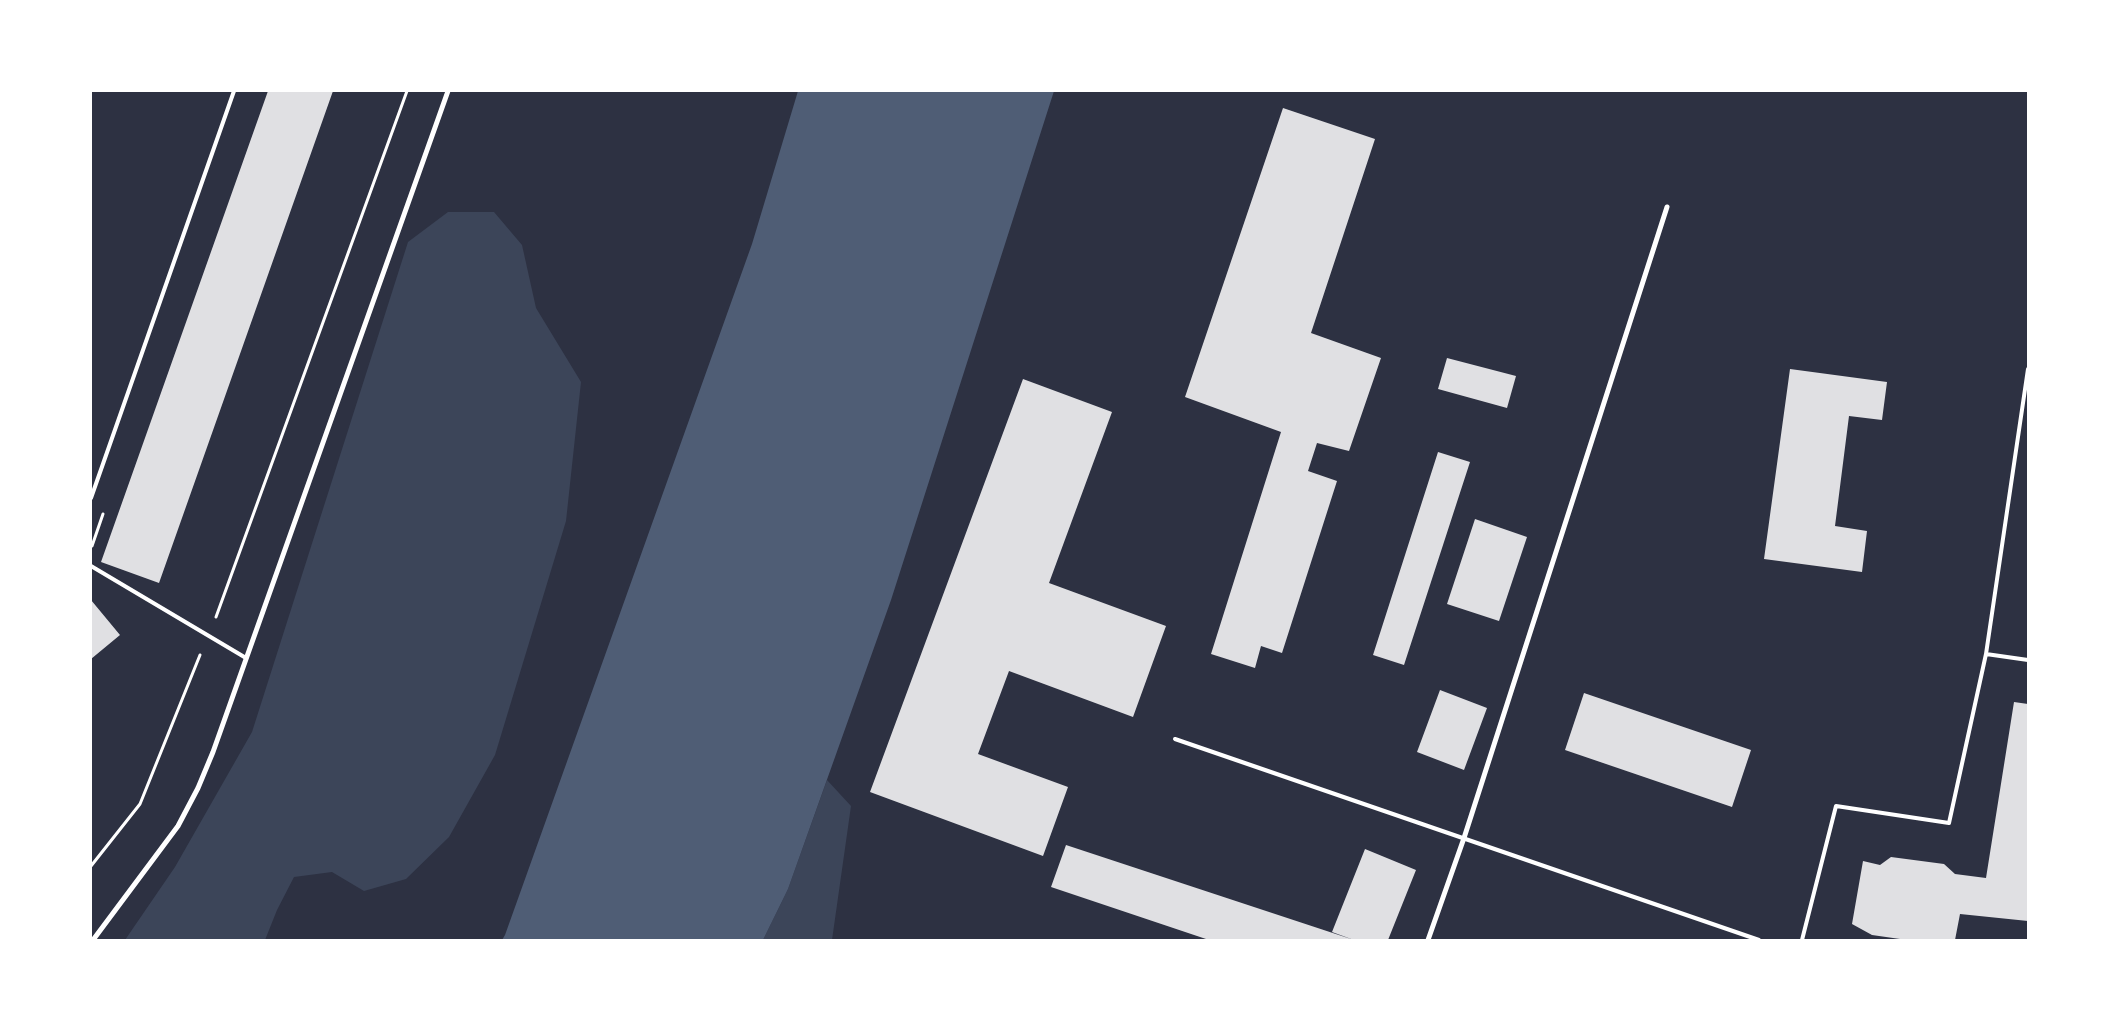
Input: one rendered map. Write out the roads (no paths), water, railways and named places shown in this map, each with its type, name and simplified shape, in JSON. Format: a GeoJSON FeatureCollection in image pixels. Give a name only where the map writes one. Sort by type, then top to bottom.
{"type":"FeatureCollection","features":[{"type":"Feature","properties":{"kind":"street"},"geometry":{"type":"LineString","coordinates":[[93,940],[178,826],[198,788],[448,91]]}},
{"type":"Feature","properties":{"kind":"street"},"geometry":{"type":"LineString","coordinates":[[1428,940],[1464,838],[1667,207]]}},
{"type":"Feature","properties":{"kind":"lane"},"geometry":{"type":"LineString","coordinates":[[91,498],[234,91]]}},
{"type":"Feature","properties":{"kind":"lane"},"geometry":{"type":"LineString","coordinates":[[1802,940],[1836,806],[1949,823],[1986,654],[2028,369]]}},
{"type":"Feature","properties":{"kind":"lane"},"geometry":{"type":"LineString","coordinates":[[91,566],[246,658]]}},
{"type":"Feature","properties":{"kind":"lane"},"geometry":{"type":"LineString","coordinates":[[1986,654],[2028,660]]}},
{"type":"Feature","properties":{"kind":"lane"},"geometry":{"type":"LineString","coordinates":[[1175,739],[1759,940]]}}]}
